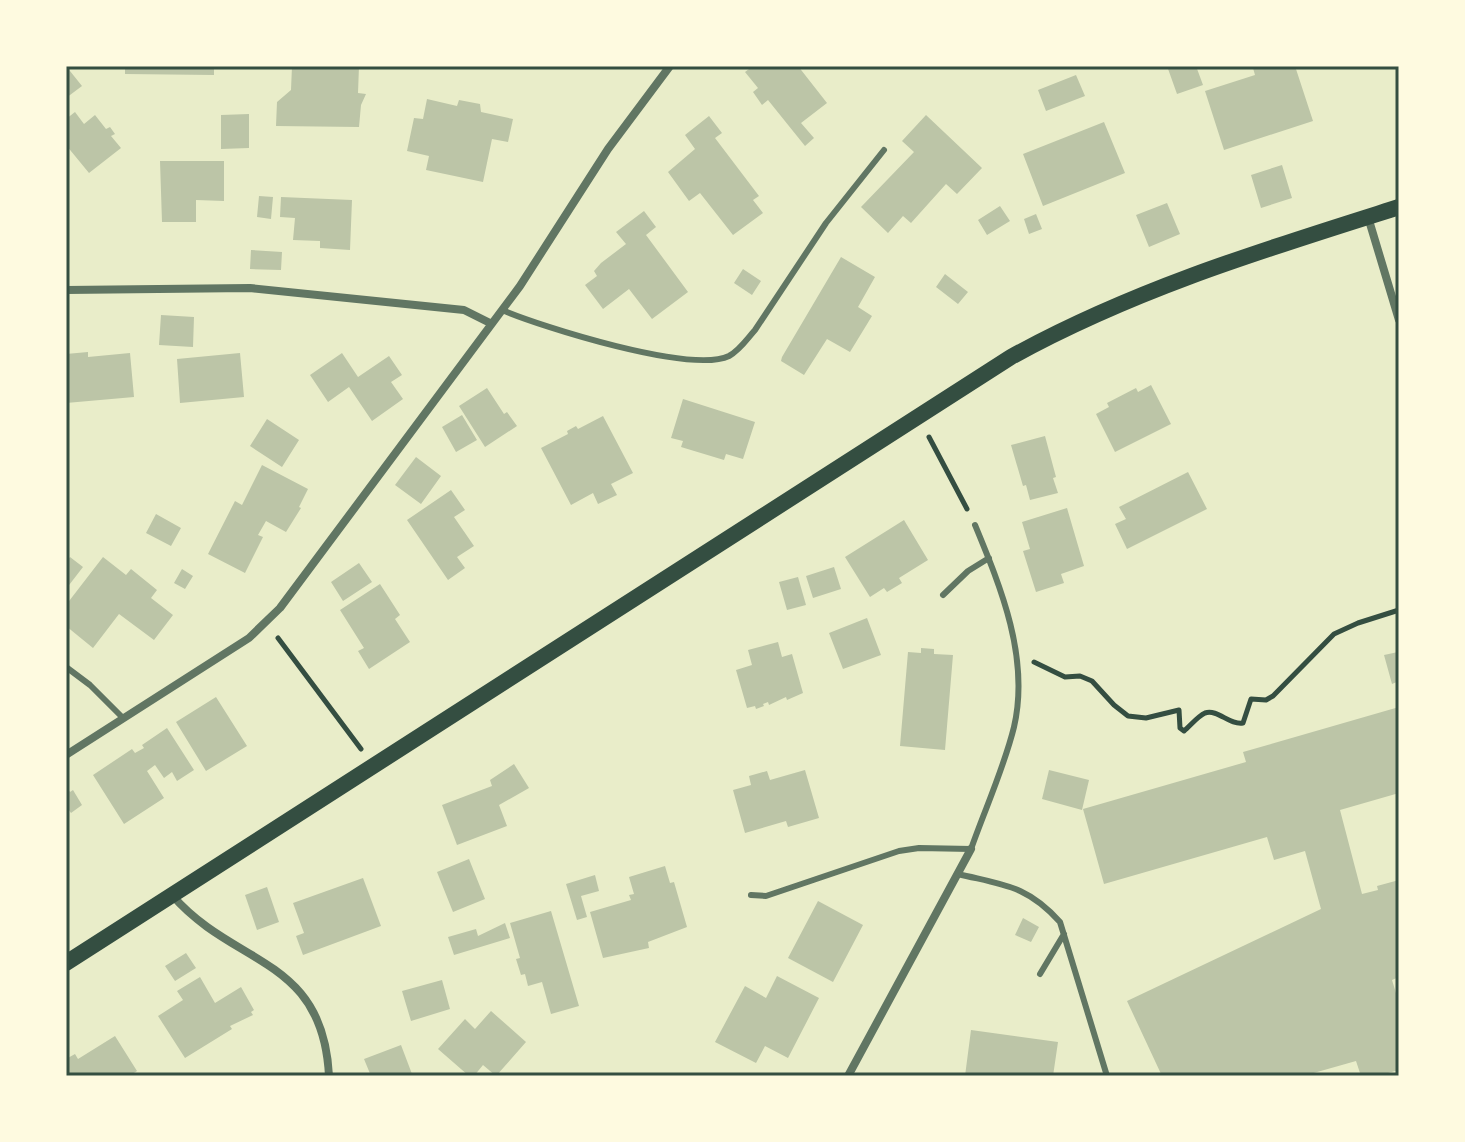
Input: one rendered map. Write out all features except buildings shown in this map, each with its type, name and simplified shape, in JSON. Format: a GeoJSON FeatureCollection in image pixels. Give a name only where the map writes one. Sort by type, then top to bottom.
{"type":"FeatureCollection","features":[{"type":"Feature","properties":{"kind":"main road"},"geometry":{"type":"LineString","coordinates":[[66,963],[1022,351],[1097,313],[1173,281],[1234,258],[1399,207]]}},
{"type":"Feature","properties":{"kind":"street"},"geometry":{"type":"LineString","coordinates":[[66,755],[240,644],[280,608],[528,275],[608,149],[670,66]]}},
{"type":"Feature","properties":{"kind":"street"},"geometry":{"type":"LineString","coordinates":[[1368,217],[1399,320]]}},
{"type":"Feature","properties":{"kind":"street"},"geometry":{"type":"LineString","coordinates":[[66,290],[250,288],[464,310],[490,323]]}},
{"type":"Feature","properties":{"kind":"street"},"geometry":{"type":"LineString","coordinates":[[848,1076],[971,849]]}},
{"type":"Feature","properties":{"kind":"street"},"geometry":{"type":"LineString","coordinates":[[172,895],[191,916],[274,969],[303,994],[323,1040],[329,1076]]}},
{"type":"Feature","properties":{"kind":"lane"},"geometry":{"type":"LineString","coordinates":[[502,310],[537,323],[682,359],[719,359],[731,355],[755,330],[826,223],[884,150]]}},
{"type":"Feature","properties":{"kind":"lane"},"geometry":{"type":"LineString","coordinates":[[751,895],[766,896],[899,851],[919,848],[971,849],[1014,727],[1018,704],[1017,662],[1002,595],[975,525]]}},
{"type":"Feature","properties":{"kind":"lane"},"geometry":{"type":"LineString","coordinates":[[943,595],[968,571],[989,558]]}},
{"type":"Feature","properties":{"kind":"lane"},"geometry":{"type":"LineString","coordinates":[[66,667],[90,685],[122,717]]}},
{"type":"Feature","properties":{"kind":"lane"},"geometry":{"type":"LineString","coordinates":[[958,874],[1018,889],[1043,903],[1060,922],[1107,1076]]}},
{"type":"Feature","properties":{"kind":"lane"},"geometry":{"type":"LineString","coordinates":[[1040,974],[1064,934]]}},
{"type":"Feature","properties":{"kind":"path"},"geometry":{"type":"LineString","coordinates":[[925,430],[975,525]]}},
{"type":"Feature","properties":{"kind":"path"},"geometry":{"type":"LineString","coordinates":[[1017,662],[1038,662],[1065,677],[1080,676],[1092,681],[1128,716],[1146,718],[1179,710],[1180,728],[1184,731],[1204,713],[1214,713],[1234,725],[1243,723],[1251,699],[1266,700],[1273,696],[1334,634],[1399,610]]}},
{"type":"Feature","properties":{"kind":"path"},"geometry":{"type":"LineString","coordinates":[[266,622],[372,766]]}}]}
